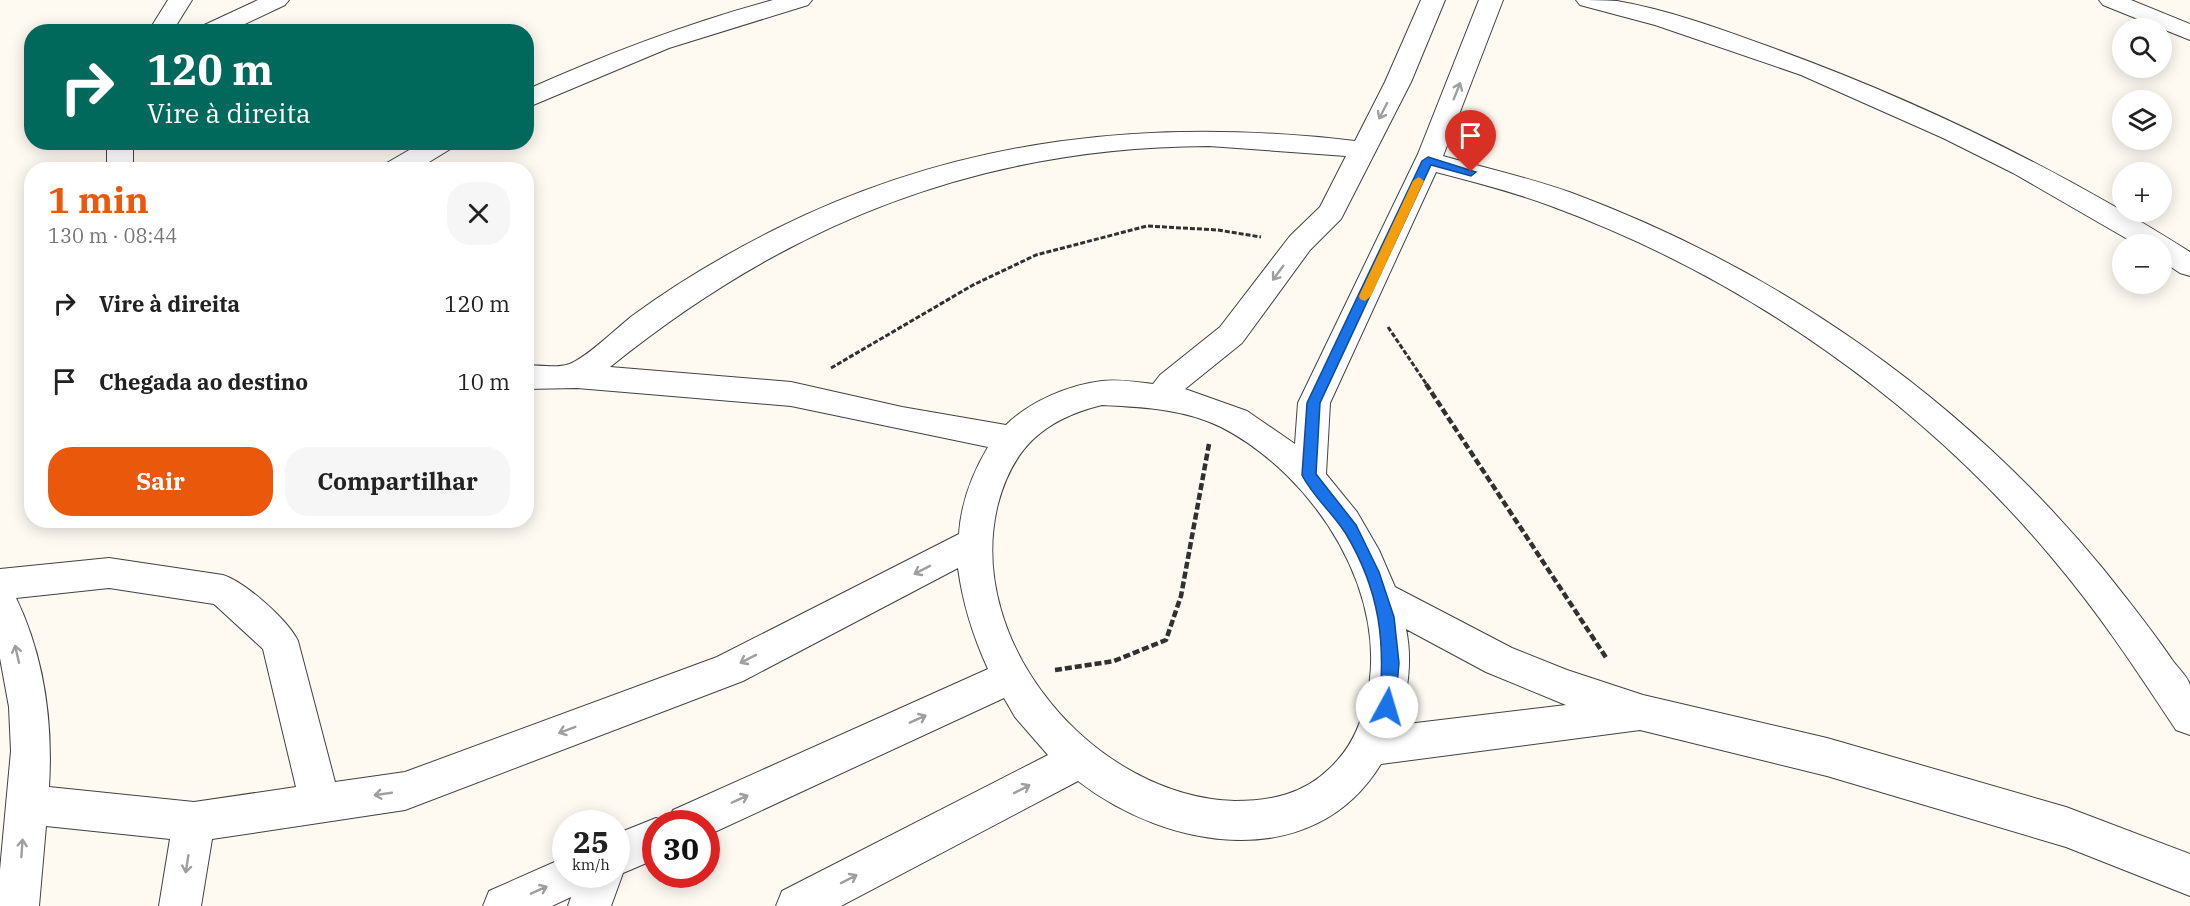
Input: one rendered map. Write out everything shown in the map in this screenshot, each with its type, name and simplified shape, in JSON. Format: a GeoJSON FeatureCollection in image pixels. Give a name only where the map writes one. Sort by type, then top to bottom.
{"type":"FeatureCollection","features":[{"type":"Feature","properties":{"kind":"street"},"geometry":{"type":"LineString","coordinates":[[165,24],[180,0]]}},
{"type":"Feature","properties":{"kind":"street"},"geometry":{"type":"LineString","coordinates":[[225,24],[277,0]]}},
{"type":"Feature","properties":{"kind":"street"},"geometry":{"type":"LineString","coordinates":[[534,97],[675,38],[800,0]]}},
{"type":"Feature","properties":{"kind":"street"},"geometry":{"type":"LineString","coordinates":[[1162,395],[1171,382],[1231,335],[1300,243],[1331,212],[1398,82],[1433,0]]}},
{"type":"Feature","properties":{"kind":"street"},"geometry":{"type":"LineString","coordinates":[[1309,475],[1314,403],[1428,161],[1491,0]]}},
{"type":"Feature","properties":{"kind":"street"},"geometry":{"type":"LineString","coordinates":[[1588,0],[1731,42],[1867,93],[2008,160],[2139,234]]}},
{"type":"Feature","properties":{"kind":"street"},"geometry":{"type":"LineString","coordinates":[[2111,0],[2190,33]]}},
{"type":"Feature","properties":{"kind":"street"},"geometry":{"type":"LineString","coordinates":[[578,376],[658,310],[742,257],[828,215],[916,182],[1006,158],[1142,140],[1245,139],[1364,150]]}},
{"type":"Feature","properties":{"kind":"street"},"geometry":{"type":"LineString","coordinates":[[409,162],[429,150]]}},
{"type":"Feature","properties":{"kind":"street"},"geometry":{"type":"LineString","coordinates":[[1428,161],[1561,199],[1656,238],[1752,287],[1846,347],[1940,420],[2030,507],[2116,608],[2190,717]]}},
{"type":"Feature","properties":{"kind":"street"},"geometry":{"type":"LineString","coordinates":[[2172,254],[2190,266]]}},
{"type":"Feature","properties":{"kind":"street"},"geometry":{"type":"LineString","coordinates":[[534,377],[578,376],[791,394],[1012,440]]}},
{"type":"Feature","properties":{"kind":"street"},"geometry":{"type":"LineString","coordinates":[[1102,393],[1162,395],[1215,411],[1253,431],[1309,475],[1350,529],[1372,572],[1386,617],[1392,663],[1387,707],[1372,747],[1347,780],[1312,805],[1270,819],[1223,821],[1173,811],[1125,790],[1080,759],[1042,720],[1011,677],[990,632],[977,586],[974,543],[979,503],[992,469],[1012,440],[1037,417],[1068,401],[1102,393]]}},
{"type":"Feature","properties":{"kind":"street"},"geometry":{"type":"LineString","coordinates":[[26,804],[194,822],[405,790],[730,669],[974,543]]}},
{"type":"Feature","properties":{"kind":"street"},"geometry":{"type":"LineString","coordinates":[[0,584],[109,573],[223,590],[279,641],[320,803]]}},
{"type":"Feature","properties":{"kind":"street"},"geometry":{"type":"LineString","coordinates":[[1380,597],[1499,660],[1562,686],[1643,713],[1827,757],[2055,824],[2190,875]]}},
{"type":"Feature","properties":{"kind":"street"},"geometry":{"type":"LineString","coordinates":[[0,601],[11,627],[20,665],[28,721],[30,772],[18,906]]}},
{"type":"Feature","properties":{"kind":"street"},"geometry":{"type":"LineString","coordinates":[[718,810],[1011,677]]}},
{"type":"Feature","properties":{"kind":"street"},"geometry":{"type":"LineString","coordinates":[[1372,747],[1643,713]]}},
{"type":"Feature","properties":{"kind":"street"},"geometry":{"type":"LineString","coordinates":[[797,906],[1080,759]]}},
{"type":"Feature","properties":{"kind":"street"},"geometry":{"type":"LineString","coordinates":[[180,906],[194,822]]}},
{"type":"Feature","properties":{"kind":"street"},"geometry":{"type":"LineString","coordinates":[[504,906],[552,884]]}},
{"type":"Feature","properties":{"kind":"street"},"geometry":{"type":"LineString","coordinates":[[589,906],[597,888]]}},
{"type":"Feature","properties":{"kind":"path"},"geometry":{"type":"LineString","coordinates":[[791,394],[892,330],[973,285],[1036,255],[1147,226],[1218,230],[1300,243]]}},
{"type":"Feature","properties":{"kind":"path"},"geometry":{"type":"LineString","coordinates":[[1366,294],[1643,713]]}},
{"type":"Feature","properties":{"kind":"path"},"geometry":{"type":"LineString","coordinates":[[1011,677],[1114,661],[1166,640],[1181,596],[1215,411]]}},
{"type":"Feature","properties":{"kind":"slow traffic"},"geometry":{"type":"LineString","coordinates":[[1365,296],[1419,181]]}},
{"type":"Feature","properties":{"kind":"route"},"geometry":{"type":"LineString","coordinates":[[1387,707],[1392,663],[1386,617],[1372,572],[1350,529],[1309,475],[1314,403],[1428,161],[1471,172]]}}]}
